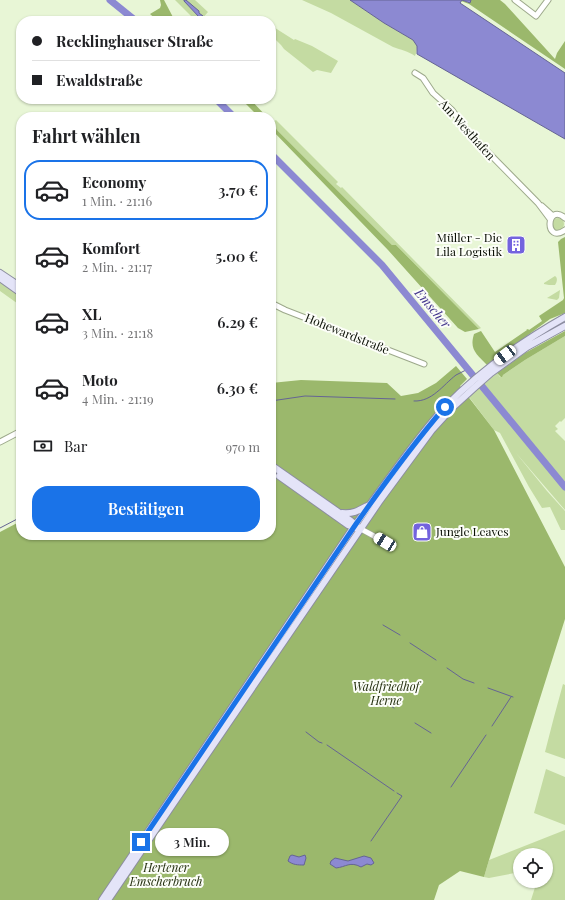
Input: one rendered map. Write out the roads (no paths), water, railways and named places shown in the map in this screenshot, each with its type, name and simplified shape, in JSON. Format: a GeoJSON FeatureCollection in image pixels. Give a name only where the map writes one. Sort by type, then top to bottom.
{"type":"FeatureCollection","features":[{"type":"Feature","properties":{"kind":"main road"},"geometry":{"type":"LineString","coordinates":[[0,272],[16,283]]}},
{"type":"Feature","properties":{"kind":"main road"},"geometry":{"type":"LineString","coordinates":[[0,278],[16,289]]}},
{"type":"Feature","properties":{"kind":"main road"},"geometry":{"type":"LineString","coordinates":[[102,900],[354,526],[426,428],[445,407],[520,344],[537,332],[565,317]]}},
{"type":"Feature","properties":{"kind":"main road"},"geometry":{"type":"LineString","coordinates":[[483,375],[565,326]]}},
{"type":"Feature","properties":{"kind":"main road"},"geometry":{"type":"LineString","coordinates":[[108,900],[177,797],[396,479],[432,430],[472,385]]}},
{"type":"Feature","properties":{"kind":"main road"},"geometry":{"type":"LineString","coordinates":[[276,468],[340,513],[354,526]]}},
{"type":"Feature","properties":{"kind":"main road"},"geometry":{"type":"LineString","coordinates":[[276,473],[354,526],[361,529]]}},
{"type":"Feature","properties":{"kind":"main road"},"geometry":{"type":"LineString","coordinates":[[340,513],[349,514],[370,504]]}},
{"type":"Feature","properties":{"kind":"street"},"geometry":{"type":"LineString","coordinates":[[515,0],[536,16],[548,0]]}},
{"type":"Feature","properties":{"kind":"street","name":"Am Westhafen"},"geometry":{"type":"LineString","coordinates":[[415,73],[423,78],[433,93],[452,110],[468,132],[538,203],[542,205],[552,217],[549,224],[551,229],[558,233],[564,231]]}},
{"type":"Feature","properties":{"kind":"street"},"geometry":{"type":"LineString","coordinates":[[552,217],[559,215],[565,216]]}},
{"type":"Feature","properties":{"kind":"street","name":"Hohewardstraße"},"geometry":{"type":"LineString","coordinates":[[276,306],[424,364]]}},
{"type":"Feature","properties":{"kind":"street"},"geometry":{"type":"LineString","coordinates":[[0,442],[16,434]]}},
{"type":"Feature","properties":{"kind":"street"},"geometry":{"type":"LineString","coordinates":[[361,529],[385,542]]}},
{"type":"Feature","properties":{"kind":"waterway","name":"Emscher"},"geometry":{"type":"LineString","coordinates":[[110,0],[130,16]]}},
{"type":"Feature","properties":{"kind":"waterway","name":"Emscher"},"geometry":{"type":"LineString","coordinates":[[221,104],[229,112]]}},
{"type":"Feature","properties":{"kind":"waterway","name":"Emscher"},"geometry":{"type":"LineString","coordinates":[[276,159],[382,265],[565,487]]}},
{"type":"Feature","properties":{"kind":"waterway"},"geometry":{"type":"LineString","coordinates":[[414,401],[420,401],[432,396],[456,375],[468,369]]}},
{"type":"Feature","properties":{"kind":"waterway"},"geometry":{"type":"LineString","coordinates":[[276,400],[305,396],[395,399]]}},
{"type":"Feature","properties":{"kind":"waterway"},"geometry":{"type":"LineString","coordinates":[[0,528],[16,520]]}},
{"type":"Feature","properties":{"kind":"waterway"},"geometry":{"type":"LineString","coordinates":[[383,625],[400,635]]}},
{"type":"Feature","properties":{"kind":"waterway"},"geometry":{"type":"LineString","coordinates":[[410,643],[436,660]]}},
{"type":"Feature","properties":{"kind":"waterway"},"geometry":{"type":"LineString","coordinates":[[447,668],[463,679],[474,683]]}},
{"type":"Feature","properties":{"kind":"waterway"},"geometry":{"type":"LineString","coordinates":[[353,681],[364,688]]}},
{"type":"Feature","properties":{"kind":"waterway"},"geometry":{"type":"LineString","coordinates":[[488,688],[513,697]]}},
{"type":"Feature","properties":{"kind":"waterway"},"geometry":{"type":"LineString","coordinates":[[492,726],[511,697]]}},
{"type":"Feature","properties":{"kind":"waterway"},"geometry":{"type":"LineString","coordinates":[[378,698],[394,708]]}},
{"type":"Feature","properties":{"kind":"waterway"},"geometry":{"type":"LineString","coordinates":[[415,723],[431,733]]}},
{"type":"Feature","properties":{"kind":"waterway"},"geometry":{"type":"LineString","coordinates":[[306,732],[322,743]]}},
{"type":"Feature","properties":{"kind":"waterway"},"geometry":{"type":"LineString","coordinates":[[451,787],[486,735]]}},
{"type":"Feature","properties":{"kind":"waterway"},"geometry":{"type":"LineString","coordinates":[[327,745],[394,791]]}},
{"type":"Feature","properties":{"kind":"waterway"},"geometry":{"type":"LineString","coordinates":[[371,841],[402,796],[397,793]]}},
{"type":"Feature","properties":{"kind":"place","name":"Müller - Die Lila Logistik"},"geometry":{"type":"Point","coordinates":[516,245]}},
{"type":"Feature","properties":{"kind":"place","name":"Jungle Leaves"},"geometry":{"type":"Point","coordinates":[422,532]}},
{"type":"Feature","properties":{"kind":"park label","name":"Waldfriedhof Herne"},"geometry":{"type":"Point","coordinates":[386,694]}},
{"type":"Feature","properties":{"kind":"park label","name":"Hertener Emscherbruch"},"geometry":{"type":"Point","coordinates":[166,875]}}]}
